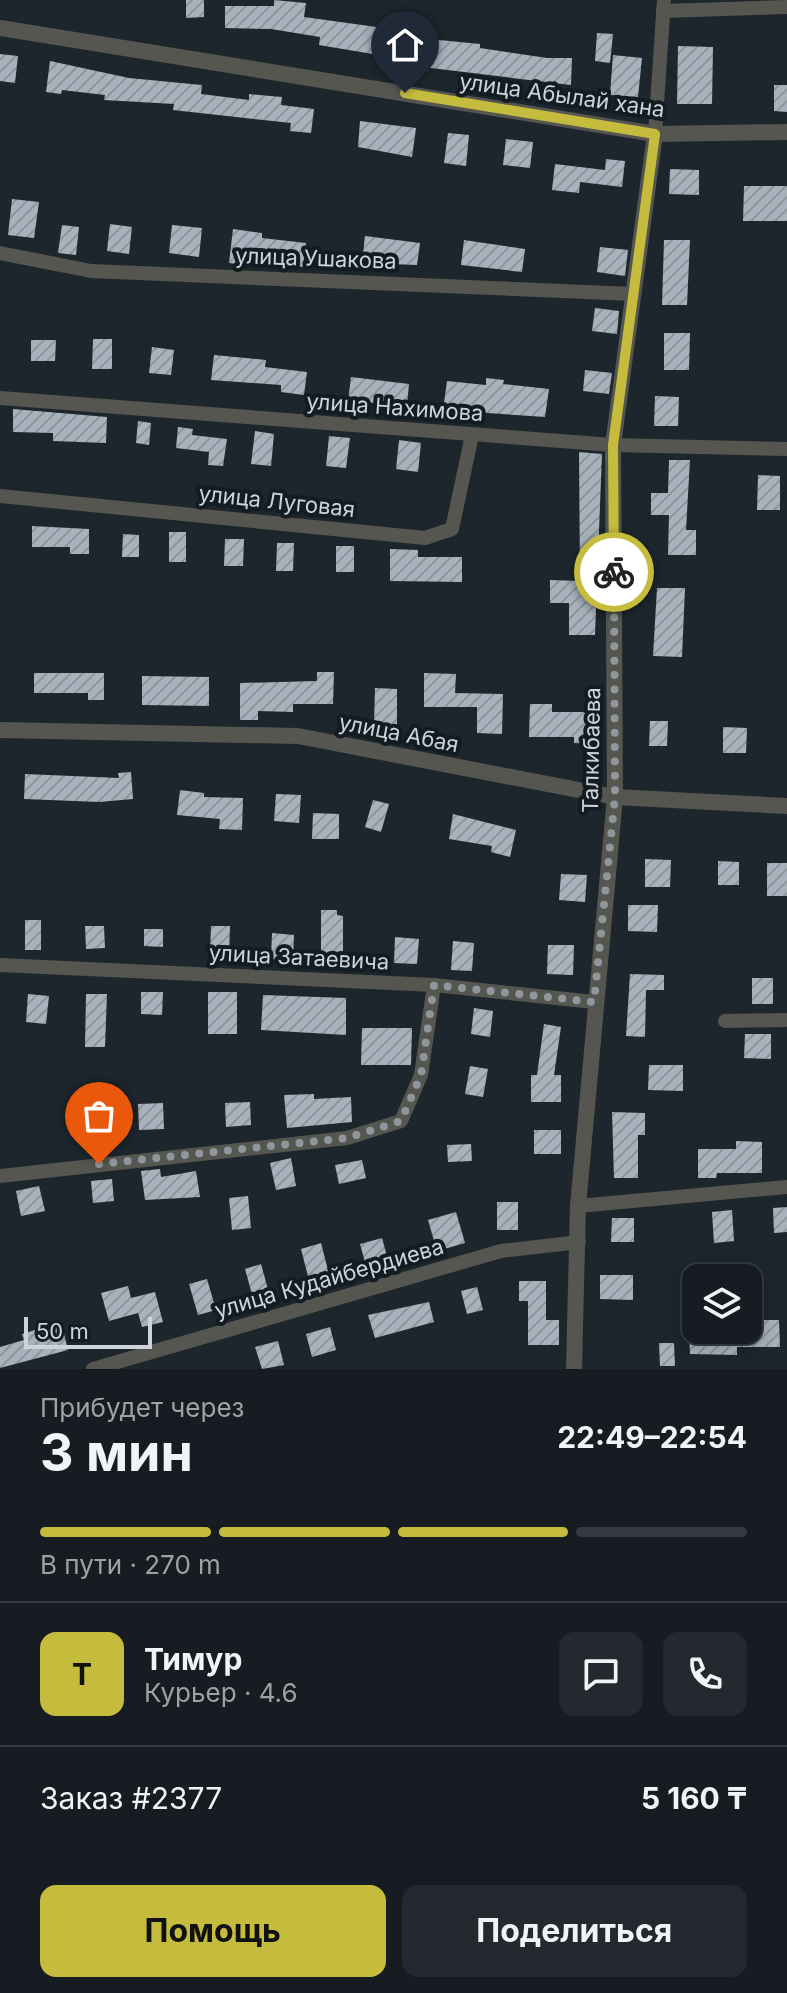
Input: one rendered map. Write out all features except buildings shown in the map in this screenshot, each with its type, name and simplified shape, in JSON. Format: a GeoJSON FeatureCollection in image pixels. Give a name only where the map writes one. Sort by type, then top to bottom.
{"type":"FeatureCollection","features":[{"type":"Feature","properties":{"kind":"street"},"geometry":{"type":"LineString","coordinates":[[655,134],[663,5],[787,7]]}},
{"type":"Feature","properties":{"kind":"street","name":"улица Абылай хана"},"geometry":{"type":"LineString","coordinates":[[0,28],[655,134],[787,132]]}},
{"type":"Feature","properties":{"kind":"street","name":"Талкибаева"},"geometry":{"type":"LineString","coordinates":[[574,1369],[578,1206],[594,1002],[615,797],[613,445],[655,134]]}},
{"type":"Feature","properties":{"kind":"street","name":"улица Ушакова"},"geometry":{"type":"LineString","coordinates":[[0,253],[91,271],[633,294]]}},
{"type":"Feature","properties":{"kind":"street","name":"улица Нахимова"},"geometry":{"type":"LineString","coordinates":[[0,398],[613,445],[787,449]]}},
{"type":"Feature","properties":{"kind":"street","name":"улица Луговая"},"geometry":{"type":"LineString","coordinates":[[0,496],[425,538],[452,529],[472,435]]}},
{"type":"Feature","properties":{"kind":"street","name":"улица Абая"},"geometry":{"type":"LineString","coordinates":[[0,730],[298,736],[615,797],[787,806]]}},
{"type":"Feature","properties":{"kind":"street","name":"улица Затаевича"},"geometry":{"type":"LineString","coordinates":[[0,965],[434,985],[594,1002]]}},
{"type":"Feature","properties":{"kind":"street"},"geometry":{"type":"LineString","coordinates":[[0,1176],[347,1138],[401,1121],[421,1075],[434,985]]}},
{"type":"Feature","properties":{"kind":"street"},"geometry":{"type":"LineString","coordinates":[[725,1021],[787,1020]]}},
{"type":"Feature","properties":{"kind":"street"},"geometry":{"type":"LineString","coordinates":[[578,1206],[787,1187]]}},
{"type":"Feature","properties":{"kind":"street","name":"улица Кудайбердиева"},"geometry":{"type":"LineString","coordinates":[[93,1369],[501,1251],[579,1242]]}},
{"type":"Feature","properties":{"kind":"way so far"},"geometry":{"type":"LineString","coordinates":[[99,1164],[347,1138],[401,1121],[421,1075],[434,985],[594,1002],[615,797],[614,572]]}},
{"type":"Feature","properties":{"kind":"route"},"geometry":{"type":"LineString","coordinates":[[405,93],[655,134],[613,445],[614,572]]}}]}
